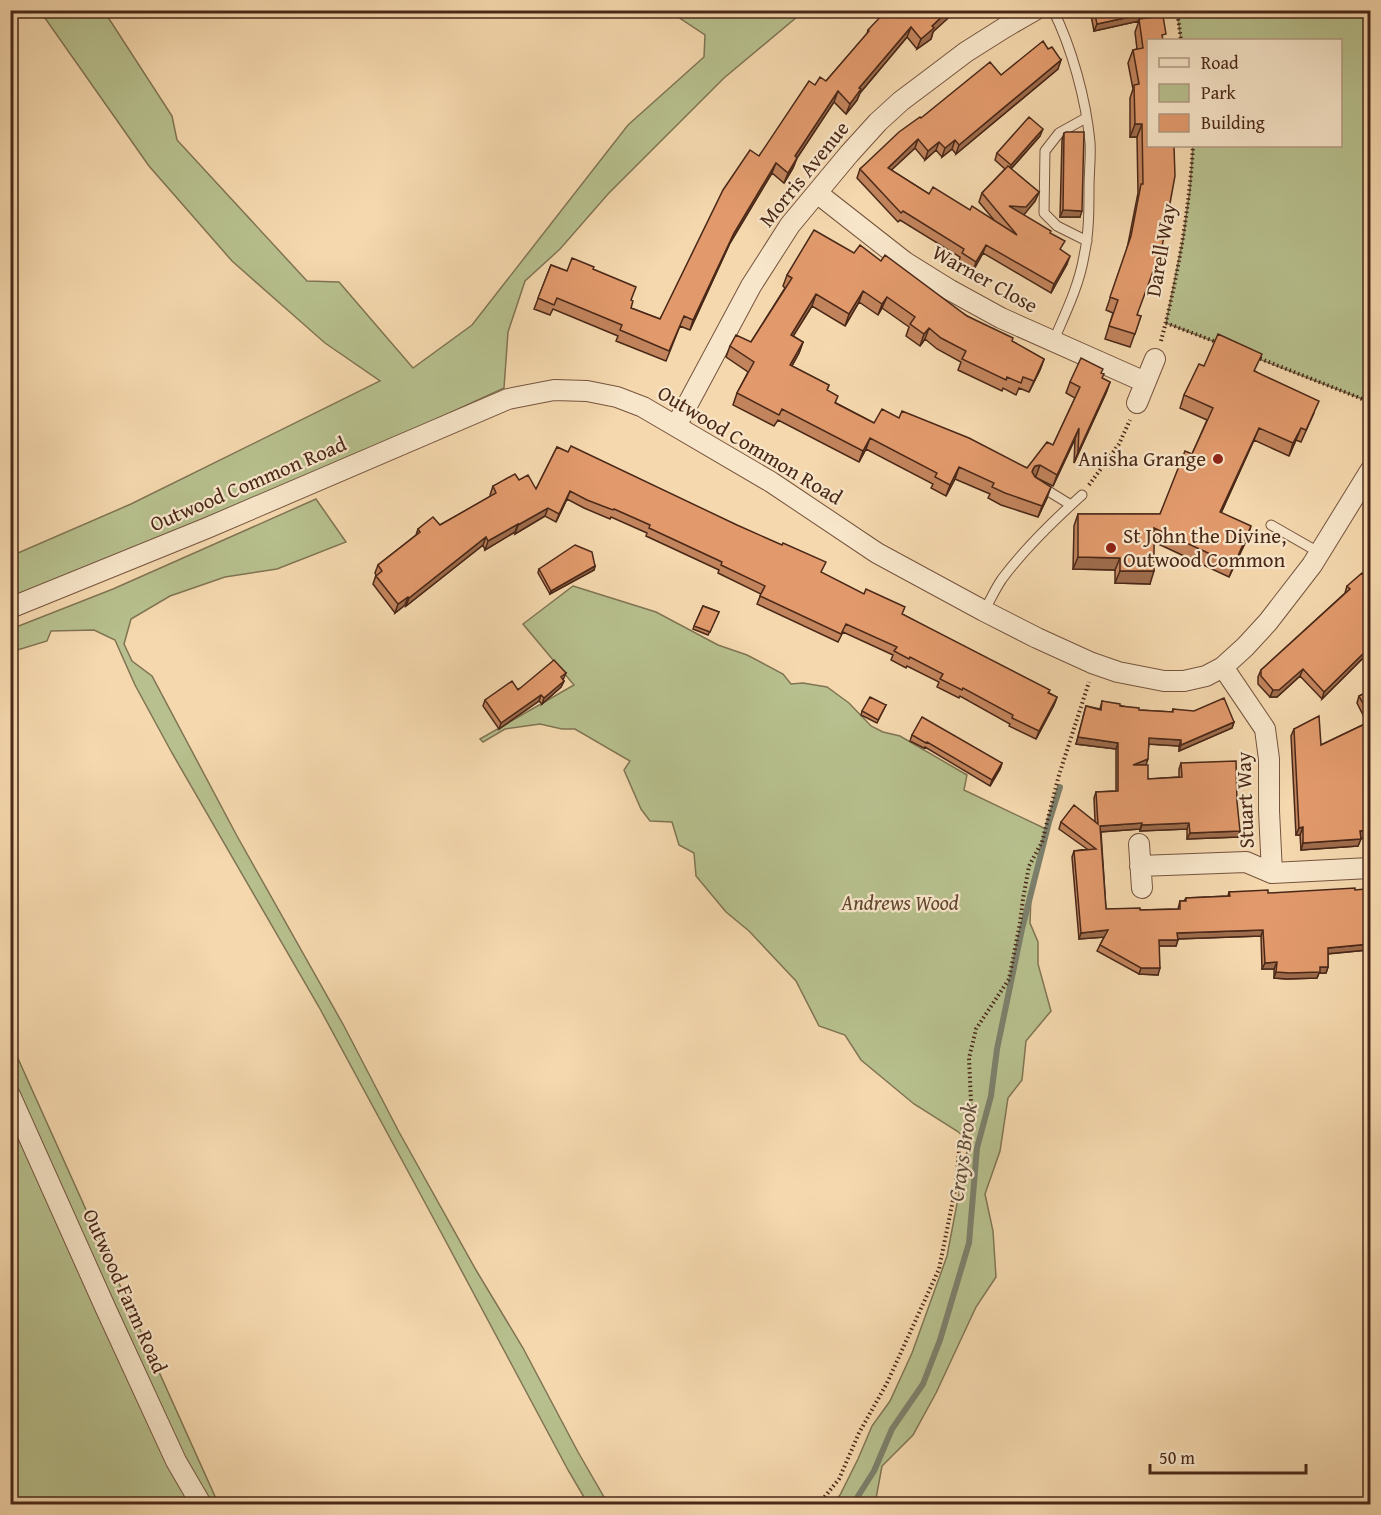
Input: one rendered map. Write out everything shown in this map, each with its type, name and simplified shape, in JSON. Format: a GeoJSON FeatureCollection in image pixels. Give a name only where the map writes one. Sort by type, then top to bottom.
{"type":"FeatureCollection","features":[{"type":"Feature","properties":{"kind":"street","name":"Morris Avenue"},"geometry":{"type":"LineString","coordinates":[[676,426],[751,286],[790,225],[878,122],[901,101],[966,52],[1035,10]]}},
{"type":"Feature","properties":{"kind":"street","name":"Warner Close"},"geometry":{"type":"LineString","coordinates":[[817,193],[905,262],[950,291],[1001,318],[1145,382]]}},
{"type":"Feature","properties":{"kind":"street"},"geometry":{"type":"LineString","coordinates":[[1137,403],[1155,359]]}},
{"type":"Feature","properties":{"kind":"street","name":"Outwood Common Road"},"geometry":{"type":"LineString","coordinates":[[10,608],[207,528],[508,399],[554,390],[587,391],[617,397],[643,407],[771,482],[877,553],[1036,638],[1118,672],[1164,681],[1184,681],[1206,676],[1222,667],[1268,622],[1320,553],[1371,471]]}},
{"type":"Feature","properties":{"kind":"street","name":"Stuart Way"},"geometry":{"type":"LineString","coordinates":[[1222,667],[1265,729],[1269,759],[1272,873]]}},
{"type":"Feature","properties":{"kind":"street"},"geometry":{"type":"LineString","coordinates":[[1139,844],[1142,888]]}},
{"type":"Feature","properties":{"kind":"street"},"geometry":{"type":"LineString","coordinates":[[1140,866],[1246,862],[1272,873],[1371,868]]}},
{"type":"Feature","properties":{"kind":"street","name":"Outwood Farm Road"},"geometry":{"type":"LineString","coordinates":[[10,1095],[166,1440],[201,1504]]}},
{"type":"Feature","properties":{"kind":"lane"},"geometry":{"type":"LineString","coordinates":[[1053,10],[1076,70],[1090,143],[1089,229],[1084,258],[1075,288],[1053,342]]}},
{"type":"Feature","properties":{"kind":"lane"},"geometry":{"type":"LineString","coordinates":[[1086,118],[1059,133],[1045,151],[1044,213],[1057,226],[1087,241]]}},
{"type":"Feature","properties":{"kind":"lane"},"geometry":{"type":"LineString","coordinates":[[1035,483],[1071,505]]}},
{"type":"Feature","properties":{"kind":"lane"},"geometry":{"type":"LineString","coordinates":[[984,611],[1001,580],[1028,549],[1082,495]]}},
{"type":"Feature","properties":{"kind":"lane"},"geometry":{"type":"LineString","coordinates":[[1271,525],[1320,553]]}},
{"type":"Feature","properties":{"kind":"path"},"geometry":{"type":"LineString","coordinates":[[1177,10],[1181,39]]}},
{"type":"Feature","properties":{"kind":"path","name":"Darell Way"},"geometry":{"type":"LineString","coordinates":[[1155,359],[1166,322],[1184,229],[1190,189],[1192,147]]}},
{"type":"Feature","properties":{"kind":"path"},"geometry":{"type":"LineString","coordinates":[[1166,322],[1220,343]]}},
{"type":"Feature","properties":{"kind":"path"},"geometry":{"type":"LineString","coordinates":[[1252,356],[1371,402]]}},
{"type":"Feature","properties":{"kind":"path"},"geometry":{"type":"LineString","coordinates":[[1082,495],[1119,444],[1137,403]]}},
{"type":"Feature","properties":{"kind":"path"},"geometry":{"type":"LineString","coordinates":[[819,1504],[839,1479],[887,1383],[939,1269],[956,1185],[959,1151],[971,1102],[969,1058],[976,1029],[1009,979],[1029,866],[1042,842],[1059,774],[1090,677],[1092,663]]}},
{"type":"Feature","properties":{"kind":"green space"},"geometry":{"type":"Polygon","coordinates":[[[40,11],[104,11],[172,116],[177,140],[307,281],[339,282],[413,368],[472,325],[628,125],[704,57],[705,35],[669,11],[804,11],[724,78],[608,194],[560,249],[525,281],[508,332],[504,388],[406,433],[11,601],[11,556],[131,504],[380,381],[325,343],[232,261],[149,166],[40,11]]]}},
{"type":"Feature","properties":{"kind":"green space"},"geometry":{"type":"Polygon","coordinates":[[[1177,11],[1370,11],[1370,402],[1166,323],[1183,239],[1193,147],[1342,147],[1342,39],[1181,39],[1177,11]]]}},
{"type":"Feature","properties":{"kind":"green space"},"geometry":{"type":"Polygon","coordinates":[[[316,499],[346,542],[277,569],[225,577],[170,596],[131,619],[124,644],[132,661],[152,676],[237,836],[344,1026],[399,1132],[476,1270],[523,1348],[608,1504],[588,1504],[568,1470],[319,1007],[172,753],[135,685],[115,640],[94,630],[51,631],[47,641],[11,652],[11,629],[113,589],[316,499]]]}},
{"type":"Feature","properties":{"kind":"green space","name":"Andrews Wood"},"geometry":{"type":"Polygon","coordinates":[[[573,586],[656,612],[718,645],[747,655],[783,674],[791,684],[803,683],[827,687],[849,703],[871,726],[900,736],[967,775],[964,790],[1048,830],[1031,896],[1030,923],[1038,942],[1038,964],[1051,1011],[1026,1041],[1022,1080],[1008,1098],[1000,1151],[985,1194],[993,1231],[996,1277],[976,1307],[936,1393],[913,1435],[882,1466],[875,1504],[832,1504],[840,1495],[872,1426],[890,1401],[912,1353],[947,1256],[969,1141],[914,1104],[861,1060],[845,1035],[819,1026],[796,981],[749,931],[726,912],[696,876],[694,853],[679,845],[672,822],[650,821],[641,809],[624,770],[630,761],[575,729],[562,729],[540,724],[505,729],[483,742],[480,739],[574,685],[523,624],[573,586]]]}},
{"type":"Feature","properties":{"kind":"green space"},"geometry":{"type":"Polygon","coordinates":[[[11,1043],[218,1503],[219,1504],[11,1504],[11,1043]]]}},
{"type":"Feature","properties":{"kind":"building"},"geometry":{"type":"Polygon","coordinates":[[[907,10],[949,10],[921,39],[911,27],[859,88],[861,89],[850,104],[838,91],[795,156],[797,158],[788,173],[776,163],[734,233],[693,320],[684,316],[669,351],[620,330],[622,325],[557,298],[554,305],[538,298],[551,265],[567,271],[572,258],[636,287],[631,300],[633,301],[631,308],[660,319],[723,190],[750,150],[759,156],[809,81],[815,85],[820,77],[826,81],[884,13],[888,17],[894,11],[901,16],[907,10]]]}},
{"type":"Feature","properties":{"kind":"building"},"geometry":{"type":"Polygon","coordinates":[[[1094,10],[1148,10],[1148,13],[1097,24],[1094,10]]]}},
{"type":"Feature","properties":{"kind":"building"},"geometry":{"type":"Polygon","coordinates":[[[1163,16],[1166,34],[1162,35],[1163,39],[1147,39],[1147,147],[1174,147],[1175,176],[1162,247],[1137,315],[1141,316],[1135,334],[1109,326],[1118,300],[1110,297],[1131,236],[1141,184],[1143,184],[1142,124],[1135,124],[1134,85],[1139,84],[1133,50],[1143,48],[1139,19],[1163,16]]]}},
{"type":"Feature","properties":{"kind":"building"},"geometry":{"type":"Polygon","coordinates":[[[1043,41],[1048,49],[1052,47],[1061,60],[959,145],[955,140],[945,148],[939,142],[928,151],[918,139],[888,168],[929,194],[933,187],[970,210],[972,206],[1017,235],[982,193],[1008,166],[1039,192],[1026,207],[1009,206],[1065,241],[1060,249],[1070,256],[1054,284],[986,245],[976,262],[962,253],[964,249],[903,211],[901,213],[860,169],[899,132],[921,118],[990,62],[1001,75],[1043,41]]]}},
{"type":"Feature","properties":{"kind":"building"},"geometry":{"type":"Polygon","coordinates":[[[1029,117],[1043,129],[1011,165],[997,153],[1029,117]]]}},
{"type":"Feature","properties":{"kind":"building"},"geometry":{"type":"Polygon","coordinates":[[[1084,132],[1082,211],[1063,210],[1064,133],[1084,132]]]}},
{"type":"Feature","properties":{"kind":"building"},"geometry":{"type":"Polygon","coordinates":[[[814,230],[854,253],[860,245],[881,261],[885,255],[967,316],[1013,338],[1012,341],[1044,359],[1034,381],[1023,377],[1021,383],[1007,377],[1006,380],[962,359],[966,351],[941,338],[929,328],[924,334],[910,324],[915,317],[887,297],[882,304],[863,291],[849,314],[816,294],[791,335],[803,342],[790,365],[829,385],[827,390],[838,396],[835,403],[874,423],[882,409],[899,418],[902,411],[969,438],[1027,468],[1047,442],[1053,445],[1080,387],[1070,382],[1081,358],[1103,369],[1102,378],[1110,382],[1078,452],[1079,428],[1057,475],[1040,465],[1033,469],[1035,477],[1051,487],[1042,506],[992,487],[994,483],[959,467],[950,485],[935,477],[937,473],[870,438],[863,451],[782,409],[779,415],[737,393],[754,362],[730,346],[736,335],[751,342],[792,278],[787,275],[814,230]]]}},
{"type":"Feature","properties":{"kind":"building","name":"Anisha Grange"},"geometry":{"type":"Polygon","coordinates":[[[1218,334],[1262,354],[1254,371],[1319,401],[1306,430],[1301,428],[1293,443],[1259,428],[1220,512],[1251,526],[1234,565],[1154,528],[1154,571],[1120,571],[1120,558],[1078,557],[1078,514],[1160,514],[1185,451],[1192,454],[1213,408],[1184,395],[1199,364],[1204,366],[1218,334]]]}},
{"type":"Feature","properties":{"kind":"building"},"geometry":{"type":"Polygon","coordinates":[[[571,446],[737,525],[826,562],[821,572],[864,594],[866,589],[905,607],[902,614],[1050,690],[1048,693],[1057,697],[1039,731],[1012,718],[1013,715],[963,688],[962,690],[940,679],[943,674],[894,651],[897,647],[846,624],[841,634],[760,596],[765,586],[721,565],[722,562],[649,528],[650,525],[570,491],[559,514],[548,508],[488,541],[486,537],[409,598],[398,604],[376,576],[382,571],[378,565],[420,532],[418,529],[433,517],[440,525],[496,493],[493,486],[515,474],[519,480],[528,475],[536,489],[557,447],[568,452],[571,446]]]}},
{"type":"Feature","properties":{"kind":"building"},"geometry":{"type":"Polygon","coordinates":[[[575,545],[592,552],[595,566],[551,591],[539,569],[575,545]]]}},
{"type":"Feature","properties":{"kind":"building"},"geometry":{"type":"Polygon","coordinates":[[[1362,573],[1371,583],[1371,651],[1369,648],[1324,692],[1303,669],[1279,690],[1273,690],[1261,676],[1261,670],[1350,589],[1347,586],[1362,573]]]}},
{"type":"Feature","properties":{"kind":"building"},"geometry":{"type":"Polygon","coordinates":[[[703,606],[719,612],[710,632],[694,626],[703,606]]]}},
{"type":"Feature","properties":{"kind":"building"},"geometry":{"type":"Polygon","coordinates":[[[554,660],[566,673],[561,677],[564,681],[544,698],[541,695],[501,723],[485,700],[512,681],[518,690],[554,660]]]}},
{"type":"Feature","properties":{"kind":"building"},"geometry":{"type":"Polygon","coordinates":[[[1371,690],[1371,718],[1359,696],[1371,690]]]}},
{"type":"Feature","properties":{"kind":"building"},"geometry":{"type":"Polygon","coordinates":[[[870,697],[886,705],[878,720],[862,711],[870,697]]]}},
{"type":"Feature","properties":{"kind":"building"},"geometry":{"type":"Polygon","coordinates":[[[1224,698],[1234,722],[1181,745],[1181,740],[1149,738],[1148,759],[1133,765],[1148,765],[1148,779],[1182,777],[1181,763],[1236,761],[1240,831],[1190,833],[1189,823],[1100,826],[1106,909],[1180,909],[1180,901],[1186,901],[1186,898],[1230,896],[1229,892],[1268,890],[1268,893],[1365,889],[1370,944],[1328,948],[1328,967],[1320,967],[1320,972],[1276,972],[1277,962],[1265,963],[1263,930],[1177,933],[1178,940],[1159,940],[1160,968],[1141,968],[1100,945],[1108,930],[1081,933],[1074,851],[1096,849],[1061,822],[1074,805],[1098,824],[1096,792],[1118,791],[1118,743],[1078,737],[1086,706],[1101,710],[1102,701],[1139,708],[1139,710],[1194,711],[1224,698]]]}},
{"type":"Feature","properties":{"kind":"building"},"geometry":{"type":"Polygon","coordinates":[[[1319,716],[1321,745],[1371,721],[1371,830],[1360,831],[1361,839],[1303,843],[1303,827],[1299,828],[1294,729],[1319,716]]]}},
{"type":"Feature","properties":{"kind":"building"},"geometry":{"type":"Polygon","coordinates":[[[922,717],[1002,763],[992,780],[912,735],[922,717]]]}},
{"type":"Feature","properties":{"kind":"waterway","name":"Crays Brook"},"geometry":{"type":"LineString","coordinates":[[853,1504],[874,1471],[892,1429],[923,1384],[940,1340],[969,1243],[977,1148],[991,1096],[997,1049],[1022,929],[1060,787]]}},
{"type":"Feature","properties":{"kind":"place","name":"Anisha Grange"},"geometry":{"type":"Point","coordinates":[1218,459]}},
{"type":"Feature","properties":{"kind":"place","name":"St John the Divine, Outwood Common"},"geometry":{"type":"Point","coordinates":[1111,548]}}]}
